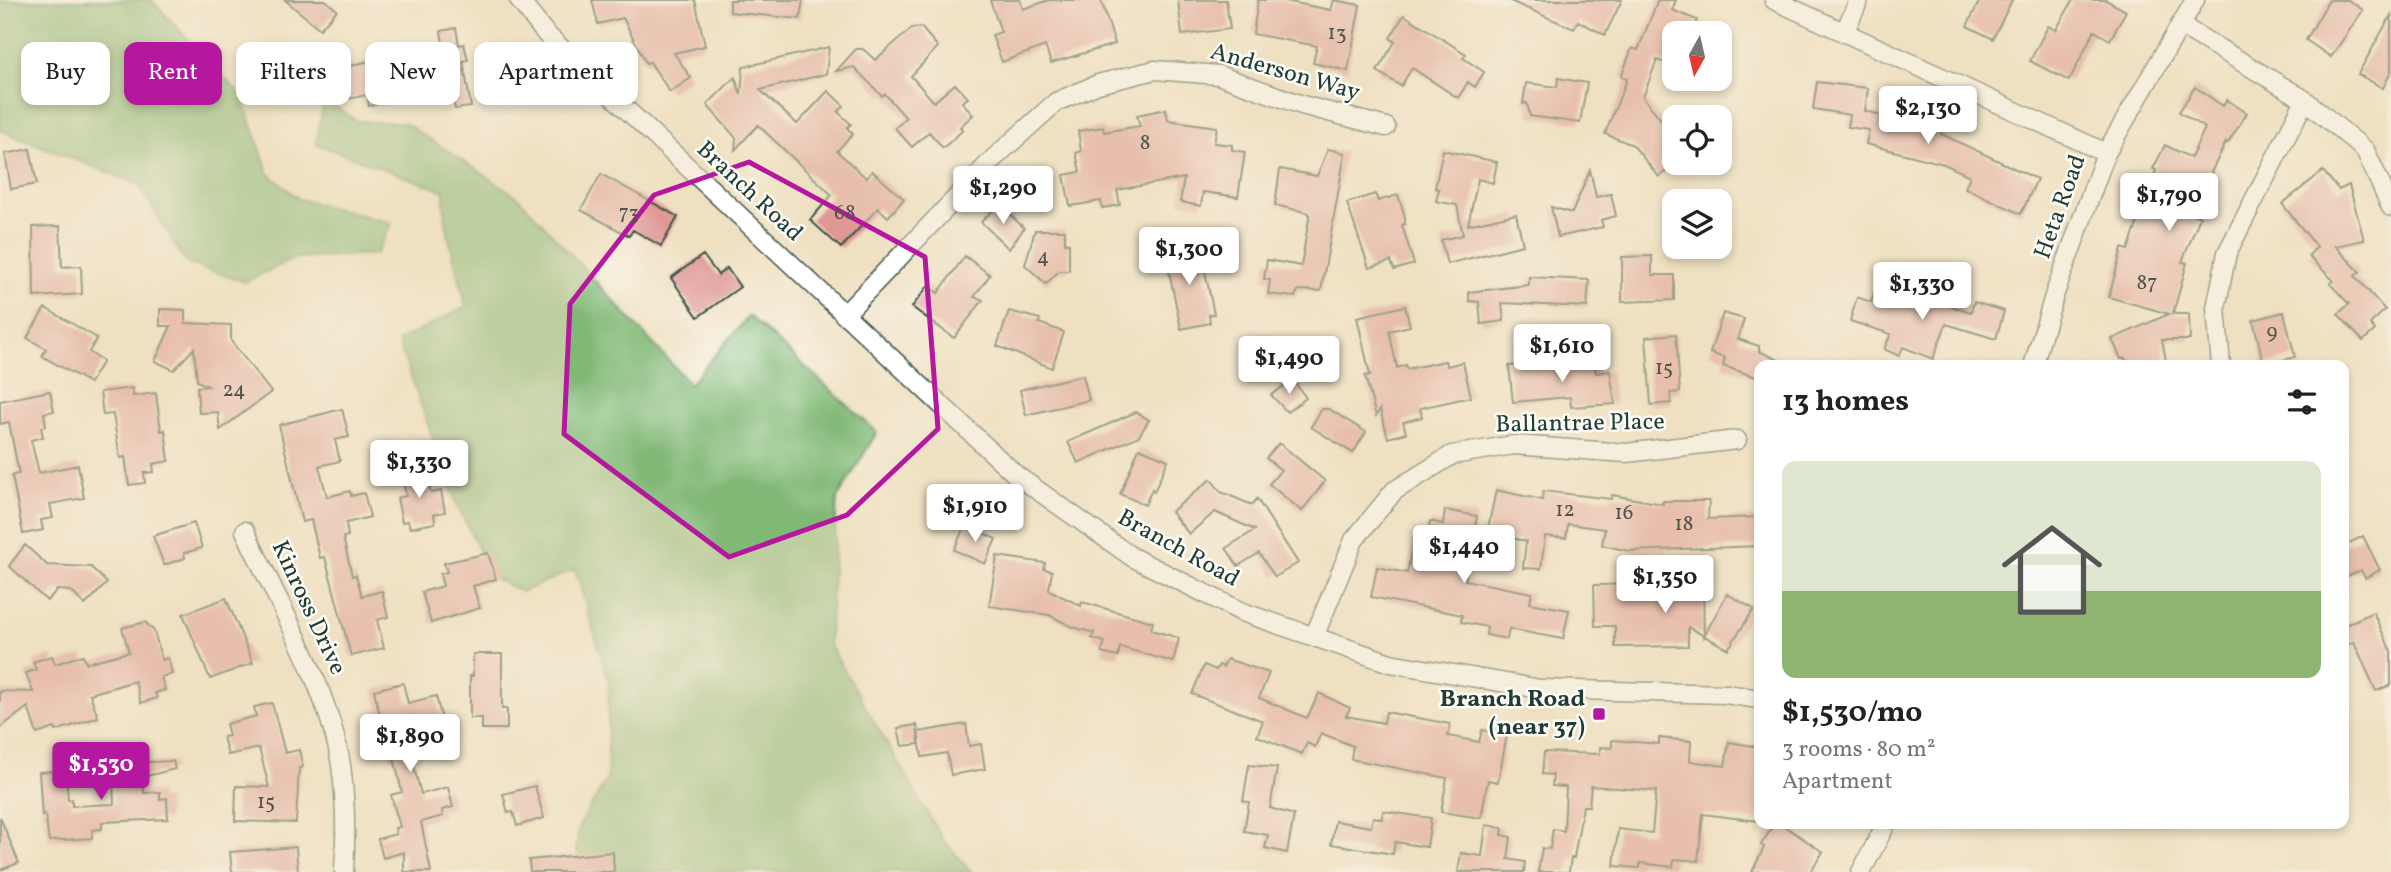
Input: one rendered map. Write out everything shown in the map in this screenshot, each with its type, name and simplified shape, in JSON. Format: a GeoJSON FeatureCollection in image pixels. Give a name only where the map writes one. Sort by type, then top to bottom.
{"type":"FeatureCollection","features":[{"type":"Feature","properties":{"kind":"street","name":"Branch Road"},"geometry":{"type":"LineString","coordinates":[[519,0],[546,34],[1016,475],[1132,557],[1242,612],[1390,663],[1540,690],[1726,694],[1754,698]]}},
{"type":"Feature","properties":{"kind":"street"},"geometry":{"type":"LineString","coordinates":[[1774,0],[2106,153]]}},
{"type":"Feature","properties":{"kind":"street"},"geometry":{"type":"LineString","coordinates":[[1844,33],[1859,0]]}},
{"type":"Feature","properties":{"kind":"street","name":"Heta Road"},"geometry":{"type":"LineString","coordinates":[[2036,360],[2054,296],[2106,153],[2195,0]]}},
{"type":"Feature","properties":{"kind":"street"},"geometry":{"type":"LineString","coordinates":[[2180,25],[2305,100],[2365,150],[2391,207]]}},
{"type":"Feature","properties":{"kind":"street","name":"Anderson Way"},"geometry":{"type":"LineString","coordinates":[[844,315],[994,158],[1056,102],[1098,83],[1155,70],[1218,75],[1302,105],[1386,127]]}},
{"type":"Feature","properties":{"kind":"street"},"geometry":{"type":"LineString","coordinates":[[2220,360],[2216,308],[2227,253],[2305,100]]}},
{"type":"Feature","properties":{"kind":"street","name":"Ballantrae Place"},"geometry":{"type":"LineString","coordinates":[[1314,637],[1354,540],[1394,491],[1452,455],[1514,445],[1626,453],[1737,440]]}},
{"type":"Feature","properties":{"kind":"street","name":"Kinross Drive"},"geometry":{"type":"LineString","coordinates":[[245,531],[326,707],[341,763],[346,824],[344,872]]}},
{"type":"Feature","properties":{"kind":"street"},"geometry":{"type":"LineString","coordinates":[[1861,872],[1883,829]]}},
{"type":"Feature","properties":{"kind":"highlighted area"},"geometry":{"type":"Polygon","coordinates":[[[749,162],[925,257],[938,429],[847,515],[729,557],[564,434],[570,304],[654,195],[749,162]]]}},
{"type":"Feature","properties":{"kind":"green space"},"geometry":{"type":"Polygon","coordinates":[[[0,0],[151,0],[191,42],[124,42],[124,105],[222,105],[222,75],[236,90],[236,105],[245,105],[269,174],[299,199],[392,223],[376,254],[295,258],[245,282],[186,263],[138,184],[0,130],[0,0]]]}},
{"type":"Feature","properties":{"kind":"green space"},"geometry":{"type":"Polygon","coordinates":[[[323,105],[333,105],[357,121],[405,123],[518,197],[690,384],[749,316],[877,432],[837,499],[829,644],[943,840],[972,872],[595,872],[576,850],[579,826],[607,779],[609,682],[575,569],[522,592],[493,578],[457,505],[398,341],[466,307],[448,235],[444,191],[316,144],[323,105]]]}},
{"type":"Feature","properties":{"kind":"building"},"geometry":{"type":"Polygon","coordinates":[[[285,0],[325,0],[337,10],[320,29],[285,0]]]}},
{"type":"Feature","properties":{"kind":"building"},"geometry":{"type":"Polygon","coordinates":[[[592,0],[695,0],[705,46],[674,53],[691,78],[670,92],[650,62],[646,63],[638,42],[635,42],[623,18],[598,24],[592,0]]]}},
{"type":"Feature","properties":{"kind":"building"},"geometry":{"type":"Polygon","coordinates":[[[730,0],[803,0],[800,19],[730,12],[730,0]]]}},
{"type":"Feature","properties":{"kind":"building"},"geometry":{"type":"Polygon","coordinates":[[[990,0],[1020,0],[1023,9],[1049,0],[1101,0],[1115,44],[1051,63],[1045,46],[1002,62],[992,35],[1001,32],[990,0]]]}},
{"type":"Feature","properties":{"kind":"building"},"geometry":{"type":"Polygon","coordinates":[[[1178,0],[1226,0],[1230,29],[1182,35],[1178,0]]]}},
{"type":"Feature","properties":{"kind":"building"},"geometry":{"type":"Polygon","coordinates":[[[1258,0],[1280,0],[1331,10],[1334,0],[1360,5],[1348,71],[1313,63],[1317,46],[1253,34],[1258,0]]]}},
{"type":"Feature","properties":{"kind":"building"},"geometry":{"type":"Polygon","coordinates":[[[1508,0],[1622,0],[1605,35],[1578,21],[1574,29],[1508,0]]]}},
{"type":"Feature","properties":{"kind":"building"},"geometry":{"type":"Polygon","coordinates":[[[1658,0],[1676,0],[1672,10],[1697,20],[1662,21],[1662,62],[1657,60],[1643,97],[1662,121],[1662,175],[1659,177],[1633,145],[1605,134],[1627,79],[1621,77],[1632,48],[1638,50],[1658,0]]]}},
{"type":"Feature","properties":{"kind":"building"},"geometry":{"type":"Polygon","coordinates":[[[1980,0],[2012,0],[1993,39],[1967,26],[1980,0]]]}},
{"type":"Feature","properties":{"kind":"building"},"geometry":{"type":"Polygon","coordinates":[[[2073,0],[2106,0],[2126,11],[2110,40],[2094,31],[2069,81],[2030,61],[2048,26],[2056,30],[2073,0]]]}},
{"type":"Feature","properties":{"kind":"building"},"geometry":{"type":"Polygon","coordinates":[[[2329,0],[2348,0],[2363,10],[2331,57],[2306,40],[2329,0]]]}},
{"type":"Feature","properties":{"kind":"building"},"geometry":{"type":"Polygon","coordinates":[[[1404,15],[1466,54],[1463,58],[1484,72],[1475,87],[1468,82],[1458,98],[1412,68],[1401,86],[1377,71],[1395,42],[1390,38],[1404,15]]]}},
{"type":"Feature","properties":{"kind":"building"},"geometry":{"type":"Polygon","coordinates":[[[2391,15],[2391,72],[2383,88],[2358,74],[2391,15]]]}},
{"type":"Feature","properties":{"kind":"building"},"geometry":{"type":"Polygon","coordinates":[[[921,27],[938,47],[911,76],[934,102],[955,84],[968,98],[962,102],[973,115],[960,127],[963,130],[943,148],[929,132],[912,147],[895,128],[906,118],[885,94],[882,96],[854,67],[836,71],[856,49],[863,49],[875,60],[912,28],[921,27]]]}},
{"type":"Feature","properties":{"kind":"building"},"geometry":{"type":"Polygon","coordinates":[[[456,28],[458,42],[443,42],[441,31],[456,28]]]}},
{"type":"Feature","properties":{"kind":"building"},"geometry":{"type":"Polygon","coordinates":[[[464,44],[468,60],[463,61],[471,107],[455,109],[454,105],[460,105],[460,45],[464,44]]]}},
{"type":"Feature","properties":{"kind":"building"},"geometry":{"type":"Polygon","coordinates":[[[829,47],[826,74],[760,90],[797,124],[828,91],[844,106],[838,112],[851,124],[847,128],[853,134],[837,151],[866,178],[872,171],[904,199],[888,217],[878,208],[841,248],[810,220],[832,195],[758,125],[735,150],[736,138],[707,105],[735,77],[741,95],[743,67],[829,47]]]}},
{"type":"Feature","properties":{"kind":"building"},"geometry":{"type":"Polygon","coordinates":[[[365,62],[365,95],[351,98],[351,66],[365,62]]]}},
{"type":"Feature","properties":{"kind":"building"},"geometry":{"type":"Polygon","coordinates":[[[1558,78],[1587,83],[1580,123],[1530,116],[1527,103],[1523,104],[1526,83],[1557,87],[1558,78]]]}},
{"type":"Feature","properties":{"kind":"building"},"geometry":{"type":"Polygon","coordinates":[[[1817,82],[1868,88],[1865,111],[1942,130],[1941,134],[2037,179],[2021,214],[1965,188],[1970,176],[1944,164],[1866,144],[1869,130],[1848,127],[1850,115],[1813,109],[1817,82]]]}},
{"type":"Feature","properties":{"kind":"building"},"geometry":{"type":"Polygon","coordinates":[[[2195,87],[2223,106],[2227,100],[2247,113],[2228,143],[2226,142],[2191,213],[2200,217],[2182,262],[2187,263],[2173,314],[2189,314],[2190,340],[2162,340],[2166,360],[2121,359],[2112,339],[2169,314],[2109,297],[2122,248],[2128,250],[2156,170],[2153,169],[2165,145],[2191,158],[2205,128],[2179,112],[2195,87]]]}},
{"type":"Feature","properties":{"kind":"building"},"geometry":{"type":"Polygon","coordinates":[[[1166,109],[1168,120],[1217,127],[1214,143],[1232,145],[1232,150],[1245,152],[1238,197],[1203,192],[1201,206],[1180,202],[1184,178],[1117,190],[1120,205],[1102,208],[1101,201],[1070,206],[1064,175],[1080,172],[1076,153],[1081,151],[1078,131],[1103,127],[1104,132],[1140,126],[1137,115],[1166,109]]]}},
{"type":"Feature","properties":{"kind":"building"},"geometry":{"type":"Polygon","coordinates":[[[30,149],[37,184],[11,189],[5,154],[30,149]]]}},
{"type":"Feature","properties":{"kind":"building"},"geometry":{"type":"Polygon","coordinates":[[[1328,149],[1345,153],[1321,291],[1298,290],[1295,297],[1268,294],[1270,280],[1264,279],[1267,260],[1301,266],[1309,219],[1309,213],[1275,205],[1280,169],[1317,176],[1328,149]]]}},
{"type":"Feature","properties":{"kind":"building"},"geometry":{"type":"Polygon","coordinates":[[[1443,150],[1497,162],[1493,183],[1478,179],[1468,225],[1516,214],[1523,245],[1447,264],[1441,240],[1463,235],[1457,205],[1436,201],[1439,189],[1435,188],[1443,150]]]}},
{"type":"Feature","properties":{"kind":"building"},"geometry":{"type":"Polygon","coordinates":[[[1590,170],[1596,197],[1611,194],[1616,216],[1601,220],[1603,227],[1558,237],[1551,207],[1572,213],[1590,170]]]}},
{"type":"Feature","properties":{"kind":"building"},"geometry":{"type":"Polygon","coordinates":[[[2323,171],[2339,190],[2349,185],[2364,240],[2335,246],[2360,272],[2355,276],[2385,310],[2370,324],[2375,330],[2363,341],[2338,314],[2349,304],[2330,284],[2334,281],[2308,256],[2317,247],[2282,204],[2323,171]]]}},
{"type":"Feature","properties":{"kind":"building"},"geometry":{"type":"Polygon","coordinates":[[[601,174],[678,217],[661,246],[633,230],[629,236],[581,210],[601,174]]]}},
{"type":"Feature","properties":{"kind":"building"},"geometry":{"type":"Polygon","coordinates":[[[1375,194],[1378,201],[1398,195],[1405,217],[1405,224],[1402,225],[1414,264],[1394,270],[1391,261],[1369,268],[1347,203],[1375,194]]]}},
{"type":"Feature","properties":{"kind":"building"},"geometry":{"type":"Polygon","coordinates":[[[999,204],[1024,228],[1009,249],[981,222],[999,204]]]}},
{"type":"Feature","properties":{"kind":"building"},"geometry":{"type":"Polygon","coordinates":[[[60,226],[62,267],[81,266],[82,294],[34,297],[33,227],[60,226]]]}},
{"type":"Feature","properties":{"kind":"building"},"geometry":{"type":"Polygon","coordinates":[[[1035,230],[1065,230],[1065,243],[1069,243],[1069,271],[1059,271],[1046,284],[1025,265],[1035,230]]]}},
{"type":"Feature","properties":{"kind":"building"},"geometry":{"type":"Polygon","coordinates":[[[1188,242],[1192,264],[1203,262],[1214,314],[1209,315],[1210,323],[1181,329],[1164,247],[1188,242]]]}},
{"type":"Feature","properties":{"kind":"building"},"geometry":{"type":"Polygon","coordinates":[[[703,255],[718,275],[727,268],[740,287],[698,317],[671,278],[703,255]]]}},
{"type":"Feature","properties":{"kind":"building"},"geometry":{"type":"Polygon","coordinates":[[[965,256],[990,275],[974,297],[983,300],[954,338],[912,307],[928,286],[938,293],[965,256]]]}},
{"type":"Feature","properties":{"kind":"building"},"geometry":{"type":"Polygon","coordinates":[[[1652,256],[1652,275],[1674,275],[1674,300],[1622,302],[1622,257],[1652,256]]]}},
{"type":"Feature","properties":{"kind":"building"},"geometry":{"type":"Polygon","coordinates":[[[1529,277],[1589,280],[1587,307],[1502,303],[1504,321],[1481,324],[1479,302],[1469,301],[1469,292],[1529,285],[1529,277]]]}},
{"type":"Feature","properties":{"kind":"building"},"geometry":{"type":"Polygon","coordinates":[[[1874,293],[1927,310],[1929,300],[1971,312],[1974,302],[2004,311],[1996,339],[1946,324],[1933,359],[1903,347],[1899,356],[1884,349],[1891,334],[1850,321],[1857,297],[1871,302],[1874,293]]]}},
{"type":"Feature","properties":{"kind":"building"},"geometry":{"type":"Polygon","coordinates":[[[1405,306],[1410,326],[1389,331],[1397,368],[1406,365],[1407,369],[1445,361],[1447,366],[1463,362],[1471,397],[1420,408],[1422,417],[1403,422],[1406,433],[1388,438],[1380,409],[1376,416],[1365,376],[1370,375],[1357,317],[1405,306]]]}},
{"type":"Feature","properties":{"kind":"building"},"geometry":{"type":"Polygon","coordinates":[[[45,308],[97,338],[89,352],[103,361],[90,383],[42,356],[46,349],[27,338],[45,308]]]}},
{"type":"Feature","properties":{"kind":"building"},"geometry":{"type":"Polygon","coordinates":[[[160,309],[185,310],[185,323],[231,325],[231,341],[271,392],[220,430],[218,412],[199,413],[197,387],[208,386],[197,381],[194,348],[174,370],[155,361],[171,326],[160,326],[160,309]]]}},
{"type":"Feature","properties":{"kind":"building"},"geometry":{"type":"Polygon","coordinates":[[[1009,311],[1040,319],[1039,323],[1064,332],[1052,368],[997,346],[1009,311]]]}},
{"type":"Feature","properties":{"kind":"building"},"geometry":{"type":"Polygon","coordinates":[[[2284,312],[2295,357],[2263,360],[2253,320],[2284,312]]]}},
{"type":"Feature","properties":{"kind":"building"},"geometry":{"type":"Polygon","coordinates":[[[1723,313],[1744,319],[1738,339],[1759,346],[1759,351],[1779,360],[1754,360],[1754,376],[1723,366],[1725,358],[1710,353],[1723,313]]]}},
{"type":"Feature","properties":{"kind":"building"},"geometry":{"type":"Polygon","coordinates":[[[1676,334],[1680,392],[1670,393],[1671,403],[1651,405],[1646,337],[1676,334]]]}},
{"type":"Feature","properties":{"kind":"building"},"geometry":{"type":"Polygon","coordinates":[[[1594,360],[1596,373],[1610,371],[1615,404],[1571,407],[1570,397],[1513,402],[1509,366],[1553,362],[1553,367],[1594,360]]]}},
{"type":"Feature","properties":{"kind":"building"},"geometry":{"type":"Polygon","coordinates":[[[1083,375],[1089,400],[1026,415],[1020,390],[1083,375]]]}},
{"type":"Feature","properties":{"kind":"building"},"geometry":{"type":"Polygon","coordinates":[[[1293,380],[1306,398],[1287,412],[1271,395],[1293,380]]]}},
{"type":"Feature","properties":{"kind":"building"},"geometry":{"type":"Polygon","coordinates":[[[132,388],[133,396],[156,393],[161,431],[165,430],[169,461],[153,464],[154,472],[144,473],[145,483],[129,485],[125,457],[120,458],[113,414],[103,415],[100,392],[132,388]]]}},
{"type":"Feature","properties":{"kind":"building"},"geometry":{"type":"Polygon","coordinates":[[[50,391],[54,411],[44,413],[46,426],[41,427],[43,437],[31,440],[39,473],[78,465],[84,498],[50,504],[53,518],[41,520],[43,530],[23,534],[12,475],[19,474],[9,422],[0,424],[0,401],[50,391]]]}},
{"type":"Feature","properties":{"kind":"building"},"geometry":{"type":"Polygon","coordinates":[[[342,409],[349,437],[335,440],[340,461],[319,466],[327,497],[350,491],[351,496],[364,493],[370,517],[346,523],[348,536],[343,537],[352,576],[356,575],[362,596],[382,591],[388,617],[377,620],[384,648],[351,656],[325,557],[320,558],[311,520],[302,522],[279,425],[342,409]]]}},
{"type":"Feature","properties":{"kind":"building"},"geometry":{"type":"Polygon","coordinates":[[[1322,409],[1329,409],[1366,432],[1353,453],[1311,427],[1322,409]]]}},
{"type":"Feature","properties":{"kind":"building"},"geometry":{"type":"Polygon","coordinates":[[[1136,412],[1149,420],[1139,436],[1078,463],[1068,442],[1136,412]]]}},
{"type":"Feature","properties":{"kind":"building"},"geometry":{"type":"Polygon","coordinates":[[[1279,443],[1325,481],[1302,511],[1269,484],[1281,470],[1266,458],[1279,443]]]}},
{"type":"Feature","properties":{"kind":"building"},"geometry":{"type":"Polygon","coordinates":[[[1139,448],[1168,460],[1145,505],[1120,494],[1139,448]]]}},
{"type":"Feature","properties":{"kind":"building"},"geometry":{"type":"Polygon","coordinates":[[[425,467],[431,493],[441,491],[445,512],[434,514],[435,523],[410,528],[408,521],[402,522],[397,498],[406,496],[401,473],[425,467]]]}},
{"type":"Feature","properties":{"kind":"building"},"geometry":{"type":"Polygon","coordinates":[[[1211,479],[1221,492],[1252,505],[1257,499],[1298,563],[1275,577],[1259,553],[1238,566],[1226,548],[1255,530],[1215,512],[1189,534],[1171,512],[1211,479]]]}},
{"type":"Feature","properties":{"kind":"building"},"geometry":{"type":"Polygon","coordinates":[[[1496,490],[1542,500],[1543,491],[1611,499],[1612,495],[1663,504],[1663,501],[1709,501],[1708,519],[1754,517],[1754,546],[1629,551],[1602,545],[1605,529],[1568,524],[1566,538],[1545,536],[1541,569],[1523,568],[1526,541],[1487,533],[1496,490]]]}},
{"type":"Feature","properties":{"kind":"building"},"geometry":{"type":"Polygon","coordinates":[[[1445,510],[1477,516],[1465,580],[1532,593],[1530,603],[1569,610],[1563,639],[1509,629],[1507,639],[1486,635],[1487,627],[1461,622],[1462,615],[1371,597],[1377,567],[1407,573],[1414,538],[1427,540],[1430,521],[1443,524],[1445,510]]]}},
{"type":"Feature","properties":{"kind":"building"},"geometry":{"type":"Polygon","coordinates":[[[194,523],[202,548],[184,553],[185,558],[164,565],[153,536],[194,523]]]}},
{"type":"Feature","properties":{"kind":"building"},"geometry":{"type":"Polygon","coordinates":[[[965,525],[996,539],[985,564],[954,550],[965,525]]]}},
{"type":"Feature","properties":{"kind":"building"},"geometry":{"type":"Polygon","coordinates":[[[2363,536],[2380,570],[2365,578],[2361,570],[2349,575],[2349,543],[2363,536]]]}},
{"type":"Feature","properties":{"kind":"building"},"geometry":{"type":"Polygon","coordinates":[[[25,545],[47,565],[91,567],[107,583],[85,605],[71,591],[57,590],[47,601],[9,566],[25,545]]]}},
{"type":"Feature","properties":{"kind":"building"},"geometry":{"type":"Polygon","coordinates":[[[488,553],[496,579],[473,586],[480,608],[431,623],[422,592],[443,586],[440,574],[447,572],[444,563],[488,553]]]}},
{"type":"Feature","properties":{"kind":"building"},"geometry":{"type":"Polygon","coordinates":[[[997,556],[1045,563],[1044,569],[1052,571],[1049,590],[1081,606],[1082,602],[1153,622],[1151,630],[1179,638],[1173,662],[1120,647],[1118,657],[1101,653],[1105,642],[1092,638],[1094,633],[1073,627],[1049,615],[989,606],[997,556]]]}},
{"type":"Feature","properties":{"kind":"building"},"geometry":{"type":"Polygon","coordinates":[[[1703,583],[1704,636],[1688,627],[1688,646],[1615,647],[1615,626],[1595,626],[1594,585],[1703,583]]]}},
{"type":"Feature","properties":{"kind":"building"},"geometry":{"type":"Polygon","coordinates":[[[1727,594],[1754,609],[1728,649],[1704,636],[1727,594]]]}},
{"type":"Feature","properties":{"kind":"building"},"geometry":{"type":"Polygon","coordinates":[[[226,598],[253,663],[210,679],[183,614],[226,598]]]}},
{"type":"Feature","properties":{"kind":"building"},"geometry":{"type":"Polygon","coordinates":[[[2373,612],[2391,651],[2391,685],[2376,691],[2354,642],[2349,644],[2349,623],[2373,612]]]}},
{"type":"Feature","properties":{"kind":"building"},"geometry":{"type":"Polygon","coordinates":[[[145,622],[154,631],[162,660],[168,658],[172,674],[161,677],[165,690],[155,693],[157,698],[141,703],[135,681],[90,694],[98,717],[56,731],[55,728],[37,734],[28,707],[0,728],[0,691],[33,692],[26,673],[36,670],[33,662],[52,656],[55,664],[83,655],[86,663],[129,652],[122,628],[145,622]]]}},
{"type":"Feature","properties":{"kind":"building"},"geometry":{"type":"Polygon","coordinates":[[[473,654],[502,654],[502,709],[507,709],[507,729],[482,729],[482,718],[470,718],[473,654]]]}},
{"type":"Feature","properties":{"kind":"building"},"geometry":{"type":"Polygon","coordinates":[[[1227,659],[1269,673],[1259,698],[1307,718],[1319,693],[1350,708],[1346,716],[1384,723],[1386,712],[1450,724],[1448,736],[1479,742],[1482,730],[1507,735],[1498,782],[1488,780],[1481,818],[1441,812],[1447,778],[1351,759],[1353,746],[1321,733],[1315,747],[1307,743],[1302,754],[1257,736],[1263,721],[1192,694],[1204,665],[1216,670],[1219,665],[1223,667],[1227,659]]]}},
{"type":"Feature","properties":{"kind":"building"},"geometry":{"type":"Polygon","coordinates":[[[403,683],[408,703],[436,696],[443,724],[424,729],[429,748],[410,752],[421,794],[448,787],[453,807],[442,810],[443,816],[421,822],[431,872],[404,872],[404,852],[383,858],[378,839],[396,834],[395,828],[400,827],[391,795],[402,792],[394,758],[390,758],[374,690],[403,683]]]}},
{"type":"Feature","properties":{"kind":"building"},"geometry":{"type":"Polygon","coordinates":[[[272,703],[285,753],[299,750],[303,767],[299,768],[296,823],[235,821],[236,786],[269,787],[259,748],[228,755],[223,737],[229,736],[226,724],[256,716],[254,707],[272,703]]]}},
{"type":"Feature","properties":{"kind":"building"},"geometry":{"type":"Polygon","coordinates":[[[966,724],[969,746],[981,744],[985,769],[951,775],[947,753],[922,757],[918,732],[966,724]]]}},
{"type":"Feature","properties":{"kind":"building"},"geometry":{"type":"Polygon","coordinates":[[[917,725],[919,744],[902,746],[898,728],[917,725]]]}},
{"type":"Feature","properties":{"kind":"building"},"geometry":{"type":"Polygon","coordinates":[[[1659,738],[1691,741],[1690,761],[1725,766],[1729,742],[1754,746],[1754,820],[1703,814],[1698,861],[1674,859],[1673,867],[1640,863],[1640,868],[1614,866],[1618,829],[1652,833],[1656,791],[1591,786],[1589,806],[1583,806],[1569,872],[1538,872],[1542,848],[1550,849],[1553,829],[1564,831],[1566,787],[1552,786],[1553,775],[1542,774],[1544,752],[1600,754],[1600,747],[1612,748],[1612,740],[1659,744],[1659,738]]]}},
{"type":"Feature","properties":{"kind":"building"},"geometry":{"type":"Polygon","coordinates":[[[173,761],[175,769],[122,782],[144,783],[144,793],[160,792],[160,799],[167,798],[168,819],[102,822],[102,829],[92,830],[92,838],[49,841],[45,814],[42,816],[39,772],[66,770],[68,800],[72,799],[72,806],[114,804],[112,764],[173,761]]]}},
{"type":"Feature","properties":{"kind":"building"},"geometry":{"type":"Polygon","coordinates":[[[1249,765],[1277,768],[1270,808],[1294,815],[1287,853],[1265,848],[1268,835],[1244,831],[1249,802],[1243,801],[1249,765]]]}},
{"type":"Feature","properties":{"kind":"building"},"geometry":{"type":"Polygon","coordinates":[[[535,786],[544,818],[517,826],[513,812],[508,813],[503,794],[535,786]]]}},
{"type":"Feature","properties":{"kind":"building"},"geometry":{"type":"Polygon","coordinates":[[[1383,811],[1431,818],[1427,847],[1395,842],[1393,854],[1331,844],[1335,821],[1371,827],[1373,817],[1382,819],[1383,811]]]}},
{"type":"Feature","properties":{"kind":"building"},"geometry":{"type":"Polygon","coordinates":[[[0,817],[19,863],[0,870],[0,817]]]}},
{"type":"Feature","properties":{"kind":"building"},"geometry":{"type":"Polygon","coordinates":[[[1486,825],[1503,828],[1502,835],[1511,837],[1508,859],[1525,862],[1524,872],[1458,872],[1461,853],[1482,856],[1486,825]]]}},
{"type":"Feature","properties":{"kind":"building"},"geometry":{"type":"Polygon","coordinates":[[[1771,829],[1788,829],[1823,852],[1810,872],[1752,872],[1764,847],[1761,845],[1771,829]]]}},
{"type":"Feature","properties":{"kind":"building"},"geometry":{"type":"Polygon","coordinates":[[[296,847],[298,872],[232,872],[230,852],[296,847]]]}},
{"type":"Feature","properties":{"kind":"building"},"geometry":{"type":"Polygon","coordinates":[[[613,852],[614,872],[530,872],[529,860],[613,852]]]}},
{"type":"Feature","properties":{"kind":"place","name":"Branch Road (near 37)"},"geometry":{"type":"Point","coordinates":[1599,714]}}]}
